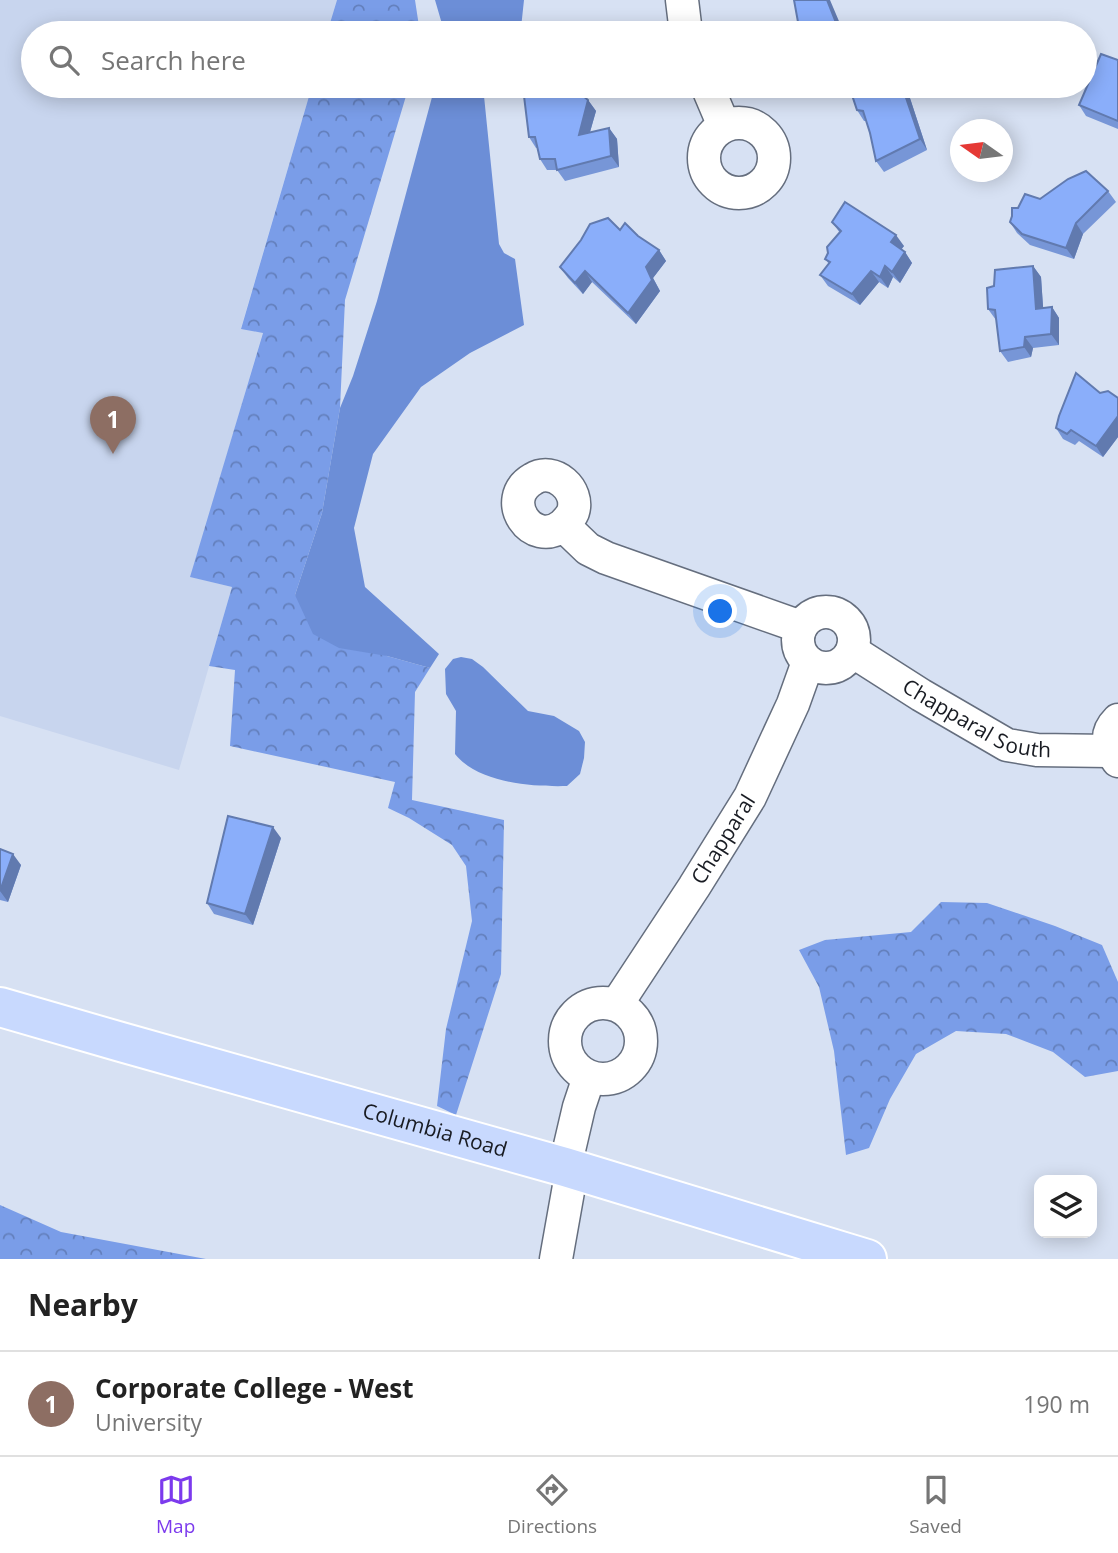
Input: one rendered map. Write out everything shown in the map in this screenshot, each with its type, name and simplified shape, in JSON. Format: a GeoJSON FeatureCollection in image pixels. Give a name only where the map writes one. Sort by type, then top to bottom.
{"type":"FeatureCollection","features":[{"type":"Feature","properties":{"kind":"main road","name":"Columbia Road"},"geometry":{"type":"LineString","coordinates":[[0,1007],[569,1168],[867,1259]]}},
{"type":"Feature","properties":{"kind":"street"},"geometry":{"type":"LineString","coordinates":[[682,0],[685,21]]}},
{"type":"Feature","properties":{"kind":"street"},"geometry":{"type":"LineString","coordinates":[[712,98],[724,126]]}},
{"type":"Feature","properties":{"kind":"street"},"geometry":{"type":"LineString","coordinates":[[563,525],[588,549],[606,558],[801,627]]}},
{"type":"Feature","properties":{"kind":"street"},"geometry":{"type":"LineString","coordinates":[[821,612],[838,615],[845,620],[854,635],[852,652],[841,665],[824,669],[815,667],[802,655],[798,646],[801,627],[806,620],[821,612]]}},
{"type":"Feature","properties":{"kind":"street","name":"Chapparal South"},"geometry":{"type":"LineString","coordinates":[[852,652],[1007,746],[1114,756],[1109,736],[1118,720]]}},
{"type":"Feature","properties":{"kind":"street","name":"Chapparal"},"geometry":{"type":"LineString","coordinates":[[617,1004],[750,797],[793,704],[808,662]]}},
{"type":"Feature","properties":{"kind":"street"},"geometry":{"type":"LineString","coordinates":[[590,1004],[617,1004],[635,1019],[642,1042],[640,1054],[634,1064],[614,1078],[589,1077],[569,1060],[565,1033],[579,1010],[590,1004]]}},
{"type":"Feature","properties":{"kind":"street"},"geometry":{"type":"LineString","coordinates":[[556,1259],[579,1107],[589,1077]]}},
{"type":"Feature","properties":{"kind":"shaded area"},"geometry":{"type":"Polygon","coordinates":[[[0,0],[337,0],[331,21],[21,21],[21,98],[308,98],[241,328],[263,332],[191,577],[232,587],[179,770],[0,716],[0,0]]]}},
{"type":"Feature","properties":{"kind":"shaded area"},"geometry":{"type":"Polygon","coordinates":[[[435,0],[524,0],[522,21],[441,21],[435,0]]]}},
{"type":"Feature","properties":{"kind":"shaded area"},"geometry":{"type":"Polygon","coordinates":[[[432,98],[484,98],[499,244],[504,253],[515,259],[524,325],[470,353],[421,387],[373,454],[354,528],[365,587],[439,654],[430,668],[387,656],[339,648],[313,634],[295,595],[322,513],[340,408],[377,301],[432,98]]]}},
{"type":"Feature","properties":{"kind":"shaded area"},"geometry":{"type":"Polygon","coordinates":[[[453,659],[472,659],[483,667],[528,711],[554,716],[579,731],[585,742],[584,758],[580,774],[567,786],[538,786],[492,777],[465,764],[455,754],[456,711],[446,694],[445,669],[453,659]]]}},
{"type":"Feature","properties":{"kind":"green space"},"geometry":{"type":"Polygon","coordinates":[[[337,0],[415,0],[418,21],[331,21],[337,0]]]}},
{"type":"Feature","properties":{"kind":"green space"},"geometry":{"type":"Polygon","coordinates":[[[308,98],[405,98],[345,300],[340,408],[322,513],[295,595],[387,656],[430,668],[415,692],[412,800],[504,820],[501,974],[456,1115],[437,1106],[446,1029],[472,921],[466,866],[452,845],[388,808],[395,782],[230,746],[235,670],[209,666],[232,587],[190,577],[263,333],[241,329],[308,98]]]}},
{"type":"Feature","properties":{"kind":"green space"},"geometry":{"type":"Polygon","coordinates":[[[941,902],[987,903],[1102,945],[1118,982],[1118,1071],[1085,1077],[1053,1052],[1006,1034],[956,1031],[916,1054],[890,1099],[869,1148],[846,1155],[834,1051],[819,987],[799,950],[825,940],[911,932],[941,902]]]}},
{"type":"Feature","properties":{"kind":"green space"},"geometry":{"type":"Polygon","coordinates":[[[0,1205],[61,1232],[206,1259],[0,1259],[0,1205]]]}},
{"type":"Feature","properties":{"kind":"building"},"geometry":{"type":"Polygon","coordinates":[[[794,0],[827,0],[835,21],[798,21],[794,0]]]}},
{"type":"Feature","properties":{"kind":"building"},"geometry":{"type":"Polygon","coordinates":[[[1101,54],[1118,60],[1118,121],[1079,105],[1082,98],[1097,98],[1097,63],[1101,54]]]}},
{"type":"Feature","properties":{"kind":"building"},"geometry":{"type":"Polygon","coordinates":[[[524,98],[586,98],[588,100],[579,135],[609,128],[611,156],[557,170],[555,159],[540,159],[535,137],[529,137],[524,98]]]}},
{"type":"Feature","properties":{"kind":"building"},"geometry":{"type":"Polygon","coordinates":[[[853,98],[906,98],[920,139],[876,161],[863,111],[857,110],[853,98]]]}},
{"type":"Feature","properties":{"kind":"building"},"geometry":{"type":"Polygon","coordinates":[[[1086,171],[1108,191],[1076,223],[1066,248],[1022,234],[1010,222],[1012,208],[1018,208],[1025,194],[1040,199],[1068,179],[1086,171]]]}},
{"type":"Feature","properties":{"kind":"building"},"geometry":{"type":"Polygon","coordinates":[[[845,202],[896,235],[891,242],[905,252],[892,272],[885,266],[880,277],[871,271],[852,294],[820,275],[830,262],[825,259],[827,247],[841,231],[832,222],[845,202]]]}},
{"type":"Feature","properties":{"kind":"building"},"geometry":{"type":"Polygon","coordinates":[[[608,218],[620,230],[625,223],[659,250],[646,267],[652,280],[628,313],[585,271],[575,283],[560,267],[590,224],[608,218]]]}},
{"type":"Feature","properties":{"kind":"building"},"geometry":{"type":"Polygon","coordinates":[[[1033,266],[1036,309],[1052,307],[1051,334],[1025,337],[1024,347],[1000,351],[995,310],[988,309],[987,288],[994,286],[995,270],[1033,266]]]}},
{"type":"Feature","properties":{"kind":"building"},"geometry":{"type":"Polygon","coordinates":[[[1076,373],[1100,393],[1108,391],[1118,398],[1118,416],[1096,446],[1071,430],[1067,434],[1056,428],[1076,373]]]}},
{"type":"Feature","properties":{"kind":"building"},"geometry":{"type":"Polygon","coordinates":[[[228,816],[273,827],[245,914],[207,903],[228,816]]]}},
{"type":"Feature","properties":{"kind":"building"},"geometry":{"type":"Polygon","coordinates":[[[0,849],[13,854],[0,891],[0,849]]]}},
{"type":"Feature","properties":{"kind":"place","name":"Corporate College - West"},"geometry":{"type":"Point","coordinates":[113,454]}}]}
